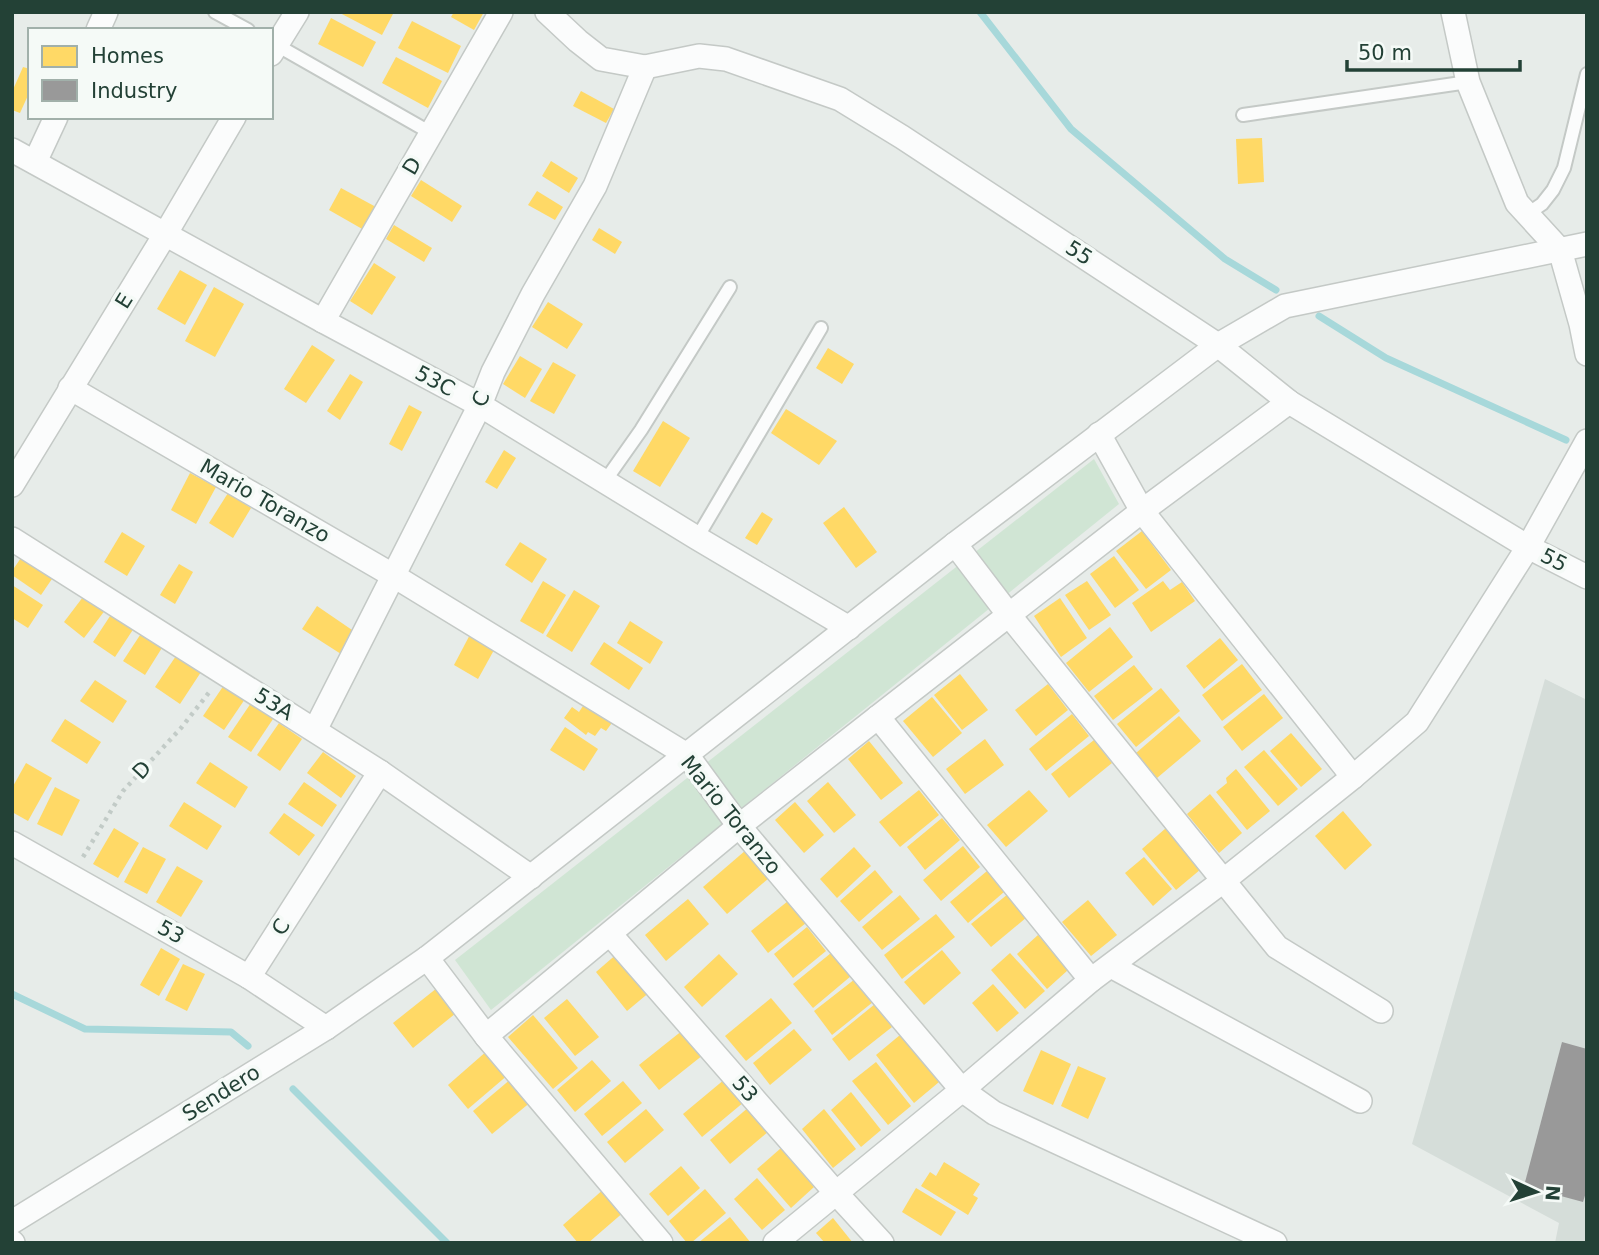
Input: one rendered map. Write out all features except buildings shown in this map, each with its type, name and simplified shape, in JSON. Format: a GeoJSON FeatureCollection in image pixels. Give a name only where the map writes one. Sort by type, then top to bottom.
{"type":"FeatureCollection","features":[{"type":"Feature","properties":{"kind":"street"},"geometry":{"type":"LineString","coordinates":[[99,28],[106,12]]}},
{"type":"Feature","properties":{"kind":"street"},"geometry":{"type":"LineString","coordinates":[[273,47],[297,12]]}},
{"type":"Feature","properties":{"kind":"street","name":"D"},"geometry":{"type":"LineString","coordinates":[[323,321],[501,12]]}},
{"type":"Feature","properties":{"kind":"street","name":"55"},"geometry":{"type":"LineString","coordinates":[[547,12],[601,59],[645,67],[699,56],[726,59],[840,99],[1217,345],[1290,402],[1528,547],[1587,577]]}},
{"type":"Feature","properties":{"kind":"street"},"geometry":{"type":"LineString","coordinates":[[1453,12],[1468,82],[1517,203],[1560,250],[1587,354]]}},
{"type":"Feature","properties":{"kind":"street","name":"C"},"geometry":{"type":"LineString","coordinates":[[315,730],[480,405],[493,372],[533,294],[595,187],[645,67]]}},
{"type":"Feature","properties":{"kind":"street"},"geometry":{"type":"LineString","coordinates":[[35,162],[55,119]]}},
{"type":"Feature","properties":{"kind":"street","name":"E"},"geometry":{"type":"LineString","coordinates":[[12,485],[233,119]]}},
{"type":"Feature","properties":{"kind":"street","name":"53C"},"geometry":{"type":"LineString","coordinates":[[12,150],[480,405],[849,628]]}},
{"type":"Feature","properties":{"kind":"street","name":"Sendero"},"geometry":{"type":"LineString","coordinates":[[12,1222],[326,1028],[427,958],[955,544],[1217,345],[1285,306],[1587,244]]}},
{"type":"Feature","properties":{"kind":"street","name":"Mario Toranzo"},"geometry":{"type":"LineString","coordinates":[[70,388],[394,576],[687,755],[739,826],[962,1090],[994,1113],[1275,1243]]}},
{"type":"Feature","properties":{"kind":"street"},"geometry":{"type":"LineString","coordinates":[[486,1036],[739,826],[1142,511],[1290,402]]}},
{"type":"Feature","properties":{"kind":"street"},"geometry":{"type":"LineString","coordinates":[[1099,434],[1142,511],[1353,777]]}},
{"type":"Feature","properties":{"kind":"street"},"geometry":{"type":"LineString","coordinates":[[775,1243],[1091,980],[1223,881],[1417,722],[1528,547],[1587,441]]}},
{"type":"Feature","properties":{"kind":"street","name":"53A"},"geometry":{"type":"LineString","coordinates":[[12,539],[380,772],[531,877]]}},
{"type":"Feature","properties":{"kind":"street"},"geometry":{"type":"LineString","coordinates":[[955,544],[1009,615],[1278,947],[1381,1011]]}},
{"type":"Feature","properties":{"kind":"street"},"geometry":{"type":"LineString","coordinates":[[878,717],[1091,980]]}},
{"type":"Feature","properties":{"kind":"street","name":"C"},"geometry":{"type":"LineString","coordinates":[[249,976],[380,772]]}},
{"type":"Feature","properties":{"kind":"street","name":"53"},"geometry":{"type":"LineString","coordinates":[[12,843],[249,976],[326,1028]]}},
{"type":"Feature","properties":{"kind":"street","name":"53"},"geometry":{"type":"LineString","coordinates":[[610,934],[882,1243]]}},
{"type":"Feature","properties":{"kind":"street"},"geometry":{"type":"LineString","coordinates":[[427,958],[486,1036],[661,1243]]}},
{"type":"Feature","properties":{"kind":"street"},"geometry":{"type":"LineString","coordinates":[[1111,967],[1360,1101]]}},
{"type":"Feature","properties":{"kind":"lane"},"geometry":{"type":"LineString","coordinates":[[215,12],[244,28]]}},
{"type":"Feature","properties":{"kind":"lane"},"geometry":{"type":"LineString","coordinates":[[273,47],[431,133]]}},
{"type":"Feature","properties":{"kind":"lane"},"geometry":{"type":"LineString","coordinates":[[1526,215],[1542,204],[1564,169],[1587,74]]}},
{"type":"Feature","properties":{"kind":"lane"},"geometry":{"type":"LineString","coordinates":[[1243,115],[1468,82]]}},
{"type":"Feature","properties":{"kind":"lane"},"geometry":{"type":"LineString","coordinates":[[605,481],[641,430],[730,287]]}},
{"type":"Feature","properties":{"kind":"lane"},"geometry":{"type":"LineString","coordinates":[[697,538],[821,328]]}},
{"type":"Feature","properties":{"kind":"path","name":"D"},"geometry":{"type":"LineString","coordinates":[[72,876],[123,791],[181,729],[224,673]]}},
{"type":"Feature","properties":{"kind":"shaded area"},"geometry":{"type":"Polygon","coordinates":[[[1545,679],[1587,700],[1587,1243],[1555,1243],[1559,1223],[1412,1144],[1545,679]]]}},
{"type":"Feature","properties":{"kind":"green space"},"geometry":{"type":"Polygon","coordinates":[[[1094,459],[1119,504],[491,1010],[455,960],[1094,459]]]}},
{"type":"Feature","properties":{"kind":"waterway"},"geometry":{"type":"LineString","coordinates":[[980,12],[1071,129],[1225,259],[1276,290]]}},
{"type":"Feature","properties":{"kind":"waterway"},"geometry":{"type":"LineString","coordinates":[[1319,316],[1386,358],[1566,440]]}},
{"type":"Feature","properties":{"kind":"waterway"},"geometry":{"type":"LineString","coordinates":[[12,994],[85,1029],[231,1032],[248,1046]]}},
{"type":"Feature","properties":{"kind":"waterway"},"geometry":{"type":"LineString","coordinates":[[293,1089],[447,1243]]}}]}
